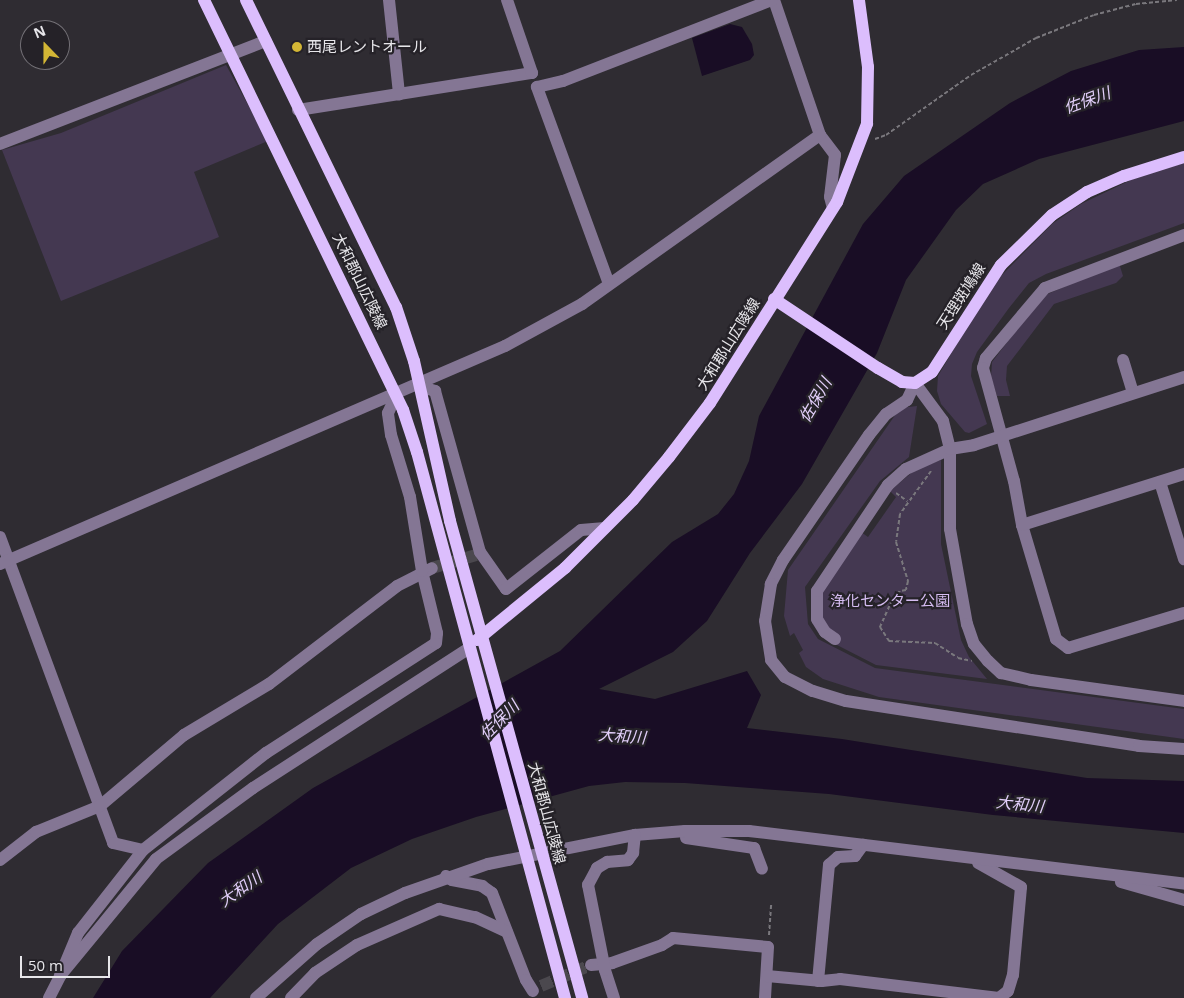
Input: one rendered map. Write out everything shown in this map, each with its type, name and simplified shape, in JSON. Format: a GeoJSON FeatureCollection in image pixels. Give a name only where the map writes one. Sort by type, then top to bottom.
{"type":"FeatureCollection","features":[{"type":"Feature","properties":{"kind":"main road","name":"大和郡山広陵線"},"geometry":{"type":"LineString","coordinates":[[204,0],[232,54],[396,396],[417,452],[470,648],[472,663],[565,998]]}},
{"type":"Feature","properties":{"kind":"main road","name":"大和郡山広陵線"},"geometry":{"type":"LineString","coordinates":[[246,0],[298,110],[396,307],[414,361],[418,386],[482,636],[582,998]]}},
{"type":"Feature","properties":{"kind":"main road","name":"大和郡山広陵線"},"geometry":{"type":"LineString","coordinates":[[470,648],[482,636],[534,596],[605,528],[669,457],[710,403],[833,208],[861,144],[867,124],[869,89],[859,0]]}},
{"type":"Feature","properties":{"kind":"main road","name":"天理斑鳩線"},"geometry":{"type":"LineString","coordinates":[[915,383],[932,372],[972,305],[1001,265],[1052,215],[1087,192],[1124,176],[1184,157]]}},
{"type":"Feature","properties":{"kind":"main road"},"geometry":{"type":"LineString","coordinates":[[774,299],[878,368],[902,382],[915,383]]}},
{"type":"Feature","properties":{"kind":"street"},"geometry":{"type":"LineString","coordinates":[[389,0],[399,94]]}},
{"type":"Feature","properties":{"kind":"street"},"geometry":{"type":"LineString","coordinates":[[298,110],[532,73],[507,0]]}},
{"type":"Feature","properties":{"kind":"street"},"geometry":{"type":"LineString","coordinates":[[609,284],[538,87],[563,81],[773,0],[820,135],[835,156],[830,197],[833,208]]}},
{"type":"Feature","properties":{"kind":"street"},"geometry":{"type":"LineString","coordinates":[[0,144],[266,40]]}},
{"type":"Feature","properties":{"kind":"street"},"geometry":{"type":"LineString","coordinates":[[5,561],[396,396],[505,346],[582,304],[820,135]]}},
{"type":"Feature","properties":{"kind":"street"},"geometry":{"type":"LineString","coordinates":[[1184,236],[1053,283],[1038,293],[986,358],[983,368],[1002,435],[1022,525],[1056,640],[1068,648],[1184,613]]}},
{"type":"Feature","properties":{"kind":"street"},"geometry":{"type":"LineString","coordinates":[[1123,360],[1133,394]]}},
{"type":"Feature","properties":{"kind":"street"},"geometry":{"type":"LineString","coordinates":[[835,639],[825,632],[817,619],[818,590],[888,485],[906,469],[950,449],[1002,435],[1184,377]]}},
{"type":"Feature","properties":{"kind":"street"},"geometry":{"type":"LineString","coordinates":[[1184,702],[1031,680],[1001,673],[988,661],[974,644],[967,624],[950,529],[950,449],[943,421],[915,383],[907,400],[886,414],[869,434],[779,568],[771,584],[765,621],[771,660],[785,677],[813,691],[846,701],[1140,746],[1184,749]]}},
{"type":"Feature","properties":{"kind":"street"},"geometry":{"type":"LineString","coordinates":[[418,386],[435,391],[478,554],[506,589],[581,530],[605,528]]}},
{"type":"Feature","properties":{"kind":"street"},"geometry":{"type":"LineString","coordinates":[[49,998],[78,933],[143,850],[266,753],[436,643],[437,633],[427,570],[389,420],[388,413],[396,396]]}},
{"type":"Feature","properties":{"kind":"street"},"geometry":{"type":"LineString","coordinates":[[1022,525],[1184,474]]}},
{"type":"Feature","properties":{"kind":"street"},"geometry":{"type":"LineString","coordinates":[[1160,482],[1184,559]]}},
{"type":"Feature","properties":{"kind":"street"},"geometry":{"type":"LineString","coordinates":[[0,536],[5,561],[113,843],[143,850]]}},
{"type":"Feature","properties":{"kind":"street"},"geometry":{"type":"LineString","coordinates":[[0,860],[36,832],[100,806],[184,735],[269,684],[397,586],[427,570]]}},
{"type":"Feature","properties":{"kind":"street"},"geometry":{"type":"LineString","coordinates":[[60,976],[156,859],[252,788],[470,648]]}},
{"type":"Feature","properties":{"kind":"street"},"geometry":{"type":"LineString","coordinates":[[256,998],[317,944],[361,914],[446,876],[524,850],[541,854],[635,835],[671,832],[749,831],[974,860],[1061,868],[1110,877],[1184,884]]}},
{"type":"Feature","properties":{"kind":"street"},"geometry":{"type":"LineString","coordinates":[[671,832],[676,837],[754,848],[762,869]]}},
{"type":"Feature","properties":{"kind":"street"},"geometry":{"type":"LineString","coordinates":[[614,998],[598,965],[588,885],[596,868],[607,862],[628,860],[633,853],[635,835]]}},
{"type":"Feature","properties":{"kind":"street"},"geometry":{"type":"LineString","coordinates":[[818,981],[829,865],[838,857],[855,856],[863,845]]}},
{"type":"Feature","properties":{"kind":"street"},"geometry":{"type":"LineString","coordinates":[[767,976],[818,981],[840,979],[917,993],[1000,998],[1008,991],[1013,975],[1021,887],[974,860]]}},
{"type":"Feature","properties":{"kind":"street"},"geometry":{"type":"LineString","coordinates":[[446,876],[452,880],[482,886],[492,893],[533,992]]}},
{"type":"Feature","properties":{"kind":"street"},"geometry":{"type":"LineString","coordinates":[[1110,877],[1132,887],[1184,900]]}},
{"type":"Feature","properties":{"kind":"street"},"geometry":{"type":"LineString","coordinates":[[291,998],[316,973],[357,945],[439,909],[474,918],[507,932]]}},
{"type":"Feature","properties":{"kind":"street"},"geometry":{"type":"LineString","coordinates":[[598,965],[662,945],[673,938],[768,947],[765,998]]}},
{"type":"Feature","properties":{"kind":"path"},"geometry":{"type":"LineString","coordinates":[[861,144],[886,135],[971,75],[1036,38],[1127,6],[1177,0]]}},
{"type":"Feature","properties":{"kind":"path"},"geometry":{"type":"LineString","coordinates":[[933,469],[907,501],[896,529],[896,542],[908,581],[906,590],[900,591],[882,618],[883,634],[889,642],[899,644],[934,643],[958,658],[974,661]]}},
{"type":"Feature","properties":{"kind":"path"},"geometry":{"type":"LineString","coordinates":[[890,490],[907,501]]}},
{"type":"Feature","properties":{"kind":"path"},"geometry":{"type":"LineString","coordinates":[[768,947],[771,904]]}},
{"type":"Feature","properties":{"kind":"green space"},"geometry":{"type":"Polygon","coordinates":[[[226,65],[268,141],[194,172],[219,237],[61,301],[2,150],[61,133],[226,65]]]}},
{"type":"Feature","properties":{"kind":"green space"},"geometry":{"type":"Polygon","coordinates":[[[1184,163],[1184,223],[1046,274],[1029,283],[977,352],[972,364],[971,376],[987,424],[969,433],[965,432],[941,404],[937,391],[938,376],[982,301],[1001,276],[1052,224],[1081,204],[1137,177],[1184,163]]]}},
{"type":"Feature","properties":{"kind":"green space"},"geometry":{"type":"Polygon","coordinates":[[[1119,263],[1123,276],[1116,283],[1054,304],[1007,366],[1006,380],[1010,396],[997,396],[991,377],[992,362],[1043,296],[1119,263]]]}},
{"type":"Feature","properties":{"kind":"green space"},"geometry":{"type":"Polygon","coordinates":[[[917,406],[909,457],[880,481],[805,587],[808,624],[818,639],[875,668],[1184,709],[1184,739],[879,697],[823,679],[806,667],[799,653],[803,650],[794,633],[790,636],[784,616],[788,570],[900,408],[917,406]]]}},
{"type":"Feature","properties":{"kind":"green space","name":"浄化センター公園"},"geometry":{"type":"Polygon","coordinates":[[[941,460],[941,544],[961,640],[969,657],[987,679],[876,665],[835,644],[820,616],[823,591],[861,532],[868,537],[896,497],[890,491],[916,469],[941,460]]]}},
{"type":"Feature","properties":{"kind":"water"},"geometry":{"type":"Polygon","coordinates":[[[730,24],[742,27],[752,44],[754,55],[750,60],[702,76],[692,38],[730,24]]]}},
{"type":"Feature","properties":{"kind":"water"},"geometry":{"type":"Polygon","coordinates":[[[1184,47],[1184,121],[1039,159],[983,184],[956,210],[906,280],[877,353],[802,484],[750,553],[707,621],[673,652],[599,689],[655,699],[747,671],[761,695],[747,728],[842,739],[1087,778],[1184,781],[1184,833],[993,815],[829,794],[685,783],[625,782],[589,786],[476,817],[412,839],[351,868],[278,924],[210,998],[93,998],[122,951],[208,863],[313,788],[560,651],[672,542],[718,514],[734,494],[749,461],[759,416],[863,224],[904,176],[1010,103],[1071,71],[1139,50],[1184,47]]]}},
{"type":"Feature","properties":{"kind":"tunnel"},"geometry":{"type":"LineString","coordinates":[[432,568],[476,555]]}},
{"type":"Feature","properties":{"kind":"tunnel"},"geometry":{"type":"LineString","coordinates":[[541,986],[591,965]]}},
{"type":"Feature","properties":{"kind":"place","name":"西尾レントオール"},"geometry":{"type":"Point","coordinates":[297,47]}},
{"type":"Feature","properties":{"kind":"water label","name":"佐保川"},"geometry":{"type":"Point","coordinates":[1087,100]}},
{"type":"Feature","properties":{"kind":"water label","name":"佐保川"},"geometry":{"type":"Point","coordinates":[815,400]}},
{"type":"Feature","properties":{"kind":"water label","name":"佐保川"},"geometry":{"type":"Point","coordinates":[499,720]}},
{"type":"Feature","properties":{"kind":"water label","name":"大和川"},"geometry":{"type":"Point","coordinates":[622,736]}},
{"type":"Feature","properties":{"kind":"water label","name":"大和川"},"geometry":{"type":"Point","coordinates":[1020,804]}},
{"type":"Feature","properties":{"kind":"water label","name":"大和川"},"geometry":{"type":"Point","coordinates":[240,889]}}]}
